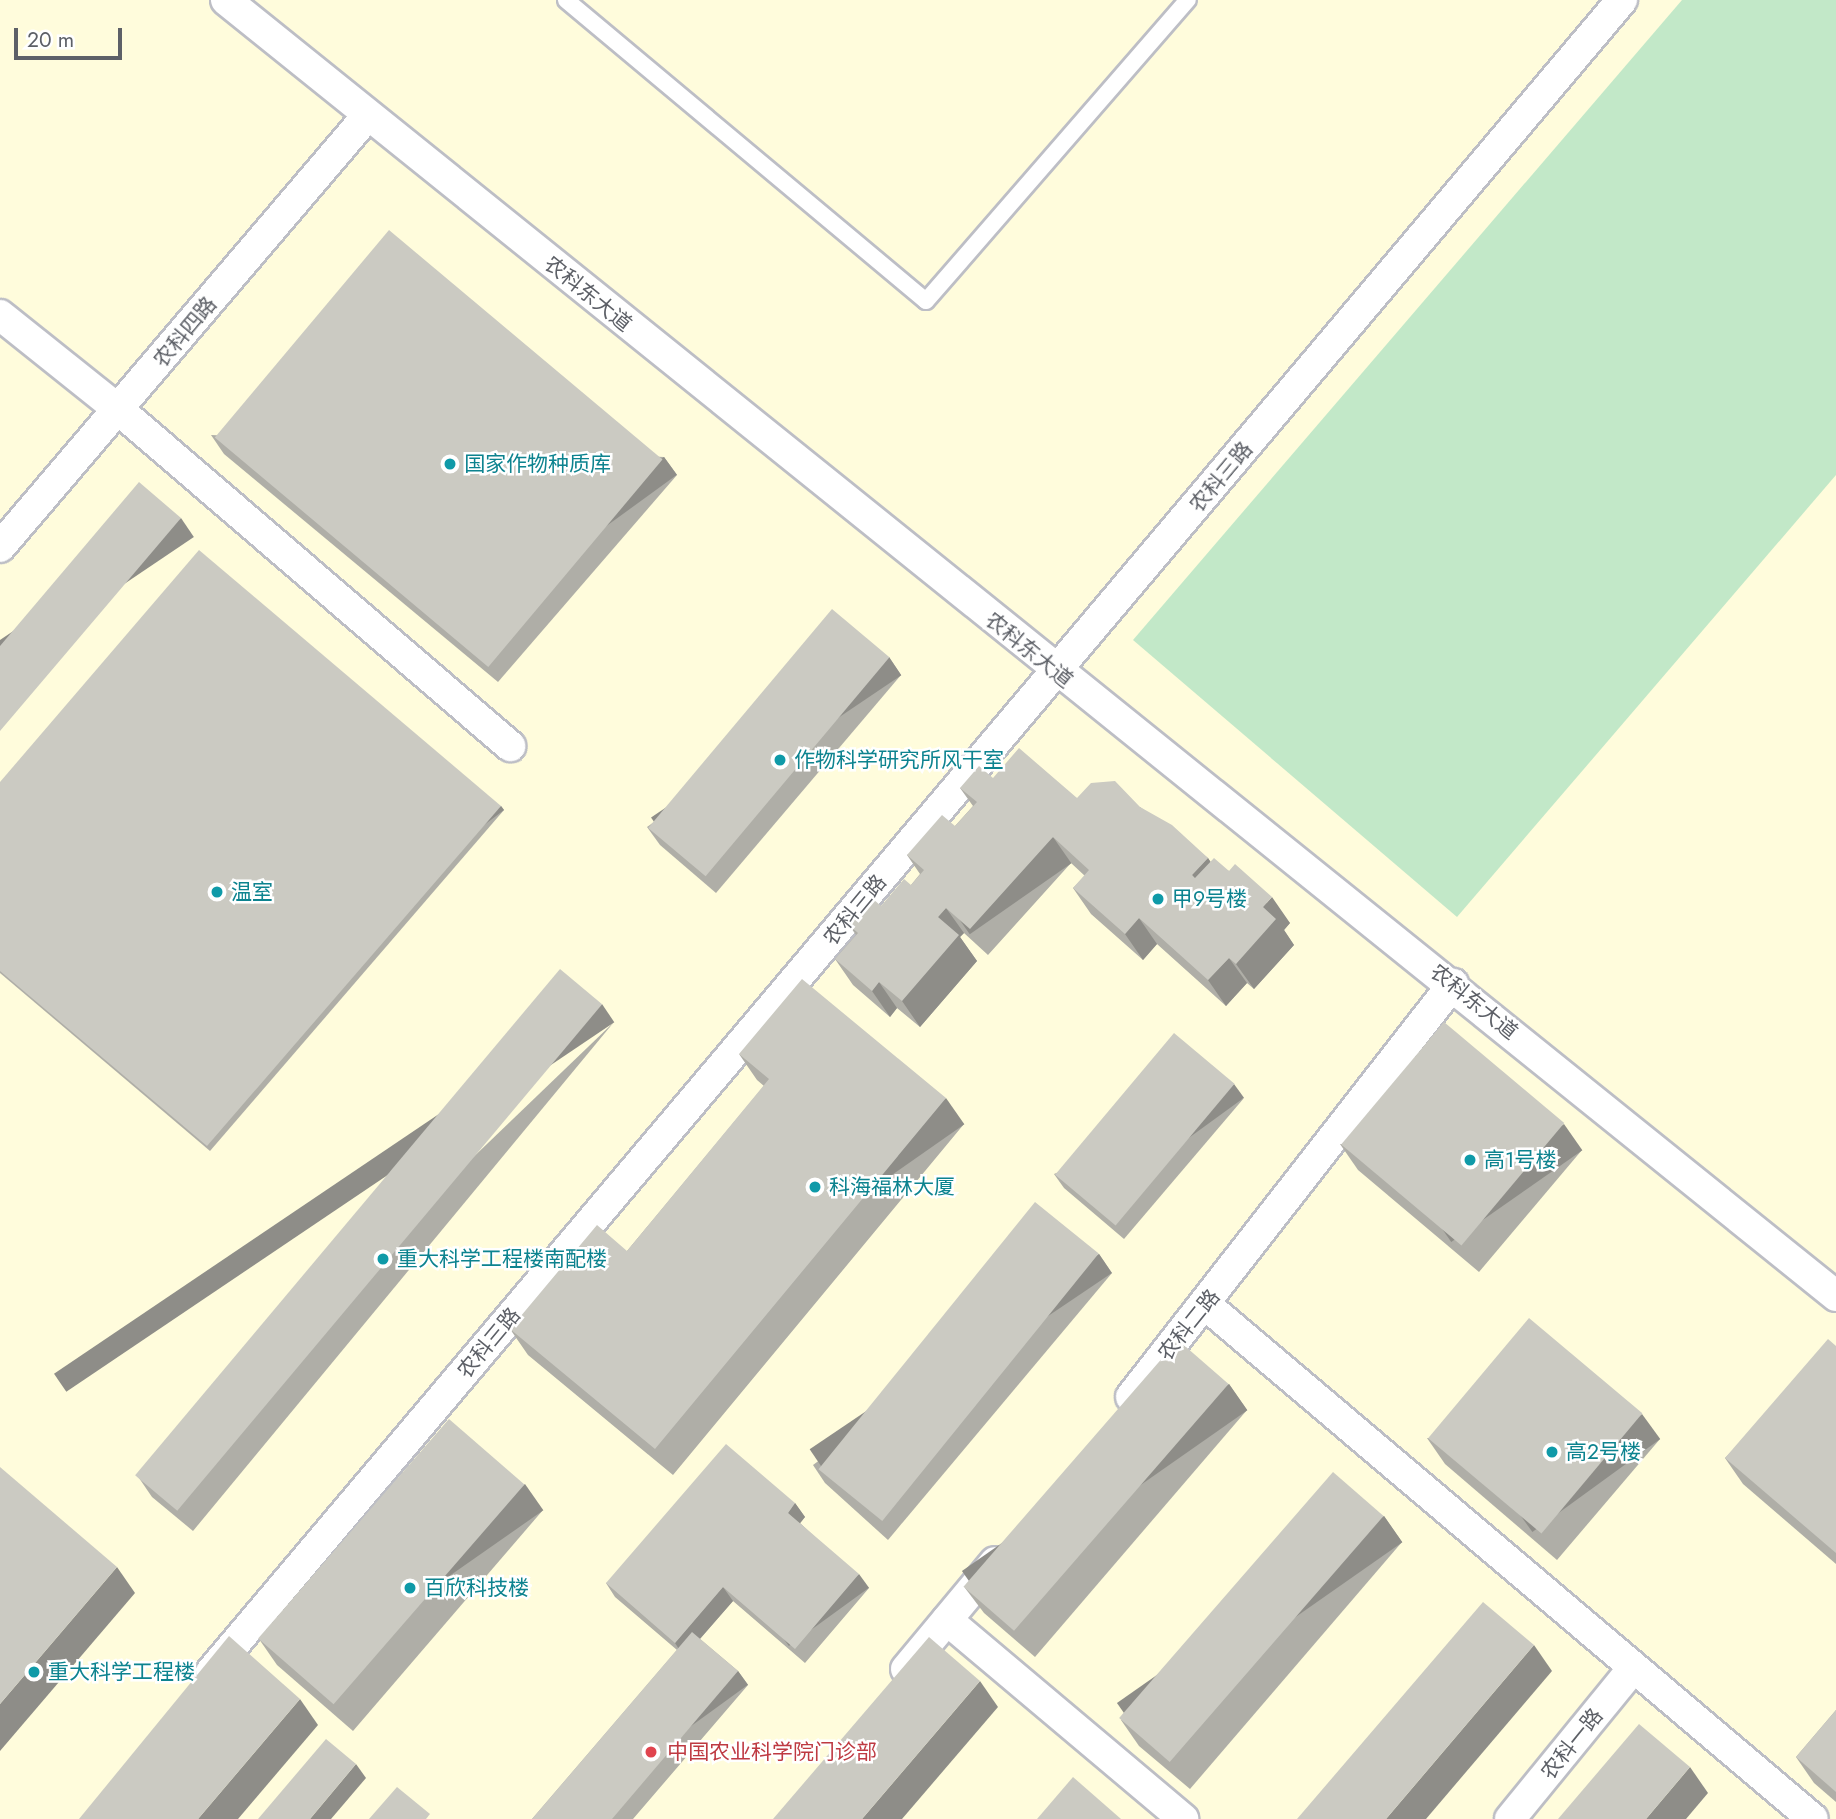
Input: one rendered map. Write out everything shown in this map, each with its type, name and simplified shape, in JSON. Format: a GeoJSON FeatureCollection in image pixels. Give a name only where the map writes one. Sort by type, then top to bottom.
{"type":"FeatureCollection","features":[{"type":"Feature","properties":{"kind":"street","name":"农科东大道"},"geometry":{"type":"LineString","coordinates":[[226,0],[1056,673],[1453,984],[1836,1296]]}},
{"type":"Feature","properties":{"kind":"street","name":"农科三路"},"geometry":{"type":"LineString","coordinates":[[194,1692],[1622,0]]}},
{"type":"Feature","properties":{"kind":"street","name":"农科四路"},"geometry":{"type":"LineString","coordinates":[[0,547],[368,115]]}},
{"type":"Feature","properties":{"kind":"street"},"geometry":{"type":"LineString","coordinates":[[0,315],[119,410],[510,746]]}},
{"type":"Feature","properties":{"kind":"street","name":"农科二路"},"geometry":{"type":"LineString","coordinates":[[1111,1421],[1206,1305],[1453,984]]}},
{"type":"Feature","properties":{"kind":"street"},"geometry":{"type":"LineString","coordinates":[[1206,1305],[1813,1819]]}},
{"type":"Feature","properties":{"kind":"street"},"geometry":{"type":"LineString","coordinates":[[885,1693],[1016,1536]]}},
{"type":"Feature","properties":{"kind":"street"},"geometry":{"type":"LineString","coordinates":[[947,1620],[1182,1819]]}},
{"type":"Feature","properties":{"kind":"street","name":"农科一路"},"geometry":{"type":"LineString","coordinates":[[1510,1819],[1633,1668]]}},
{"type":"Feature","properties":{"kind":"lane"},"geometry":{"type":"LineString","coordinates":[[566,0],[926,301],[1188,0]]}},
{"type":"Feature","properties":{"kind":"shaded area"},"geometry":{"type":"Polygon","coordinates":[[[0,0],[1836,0],[1836,1819],[0,1819],[0,0]]]}},
{"type":"Feature","properties":{"kind":"green space"},"geometry":{"type":"Polygon","coordinates":[[[1682,0],[1836,0],[1836,475],[1457,917],[1133,640],[1682,0]]]}},
{"type":"Feature","properties":{"kind":"building","name":"国家作物种质库"},"geometry":{"type":"Polygon","coordinates":[[[389,230],[662,459],[488,667],[215,438],[389,230]]]}},
{"type":"Feature","properties":{"kind":"building"},"geometry":{"type":"Polygon","coordinates":[[[139,482],[181,518],[0,731],[0,646],[139,482]]]}},
{"type":"Feature","properties":{"kind":"building","name":"温室"},"geometry":{"type":"Polygon","coordinates":[[[199,550],[501,806],[207,1146],[0,971],[0,782],[199,550]]]}},
{"type":"Feature","properties":{"kind":"building","name":"作物科学研究所风干室"},"geometry":{"type":"Polygon","coordinates":[[[832,609],[889,657],[706,876],[648,828],[832,609]]]}},
{"type":"Feature","properties":{"kind":"building","name":"甲9号楼"},"geometry":{"type":"Polygon","coordinates":[[[1019,748],[1077,798],[1091,783],[1115,781],[1140,807],[1172,825],[1208,858],[1192,875],[1195,878],[1214,858],[1229,871],[1235,864],[1272,897],[1263,907],[1276,919],[1236,964],[1229,958],[1208,980],[1139,918],[1125,934],[1073,888],[1089,870],[1053,837],[970,929],[946,908],[938,917],[959,935],[902,1001],[879,982],[872,991],[835,959],[858,933],[849,925],[872,898],[881,906],[904,879],[911,885],[924,870],[907,855],[942,815],[955,826],[977,802],[960,788],[979,766],[993,778],[1019,748]]]}},
{"type":"Feature","properties":{"kind":"building"},"geometry":{"type":"Polygon","coordinates":[[[560,969],[602,1004],[177,1511],[135,1475],[560,969]]]}},
{"type":"Feature","properties":{"kind":"building","name":"科海福林大厦"},"geometry":{"type":"Polygon","coordinates":[[[802,979],[946,1098],[655,1449],[510,1329],[597,1225],[627,1251],[769,1079],[739,1054],[802,979]]]}},
{"type":"Feature","properties":{"kind":"building","name":"高1号楼"},"geometry":{"type":"Polygon","coordinates":[[[1444,1022],[1564,1123],[1461,1245],[1341,1145],[1444,1022]]]}},
{"type":"Feature","properties":{"kind":"building"},"geometry":{"type":"Polygon","coordinates":[[[1174,1033],[1235,1084],[1116,1225],[1055,1175],[1174,1033]]]}},
{"type":"Feature","properties":{"kind":"building"},"geometry":{"type":"Polygon","coordinates":[[[1035,1202],[1099,1254],[882,1521],[819,1469],[1035,1202]]]}},
{"type":"Feature","properties":{"kind":"building","name":"高2号楼"},"geometry":{"type":"Polygon","coordinates":[[[1529,1318],[1642,1413],[1541,1533],[1428,1438],[1529,1318]]]}},
{"type":"Feature","properties":{"kind":"building"},"geometry":{"type":"Polygon","coordinates":[[[1828,1339],[1836,1346],[1836,1553],[1725,1458],[1828,1339]]]}},
{"type":"Feature","properties":{"kind":"building"},"geometry":{"type":"Polygon","coordinates":[[[1178,1340],[1229,1384],[1014,1631],[963,1587],[1178,1340]]]}},
{"type":"Feature","properties":{"kind":"building","name":"百欣科技楼"},"geometry":{"type":"Polygon","coordinates":[[[449,1419],[524,1485],[334,1704],[258,1639],[449,1419]]]}},
{"type":"Feature","properties":{"kind":"building"},"geometry":{"type":"Polygon","coordinates":[[[726,1444],[795,1503],[788,1513],[859,1574],[795,1649],[723,1587],[675,1643],[606,1583],[726,1444]]]}},
{"type":"Feature","properties":{"kind":"building","name":"重大科学工程楼"},"geometry":{"type":"Polygon","coordinates":[[[0,1467],[117,1567],[0,1704],[0,1467]]]}},
{"type":"Feature","properties":{"kind":"building"},"geometry":{"type":"Polygon","coordinates":[[[1333,1472],[1384,1516],[1170,1762],[1119,1718],[1333,1472]]]}},
{"type":"Feature","properties":{"kind":"building"},"geometry":{"type":"Polygon","coordinates":[[[1483,1602],[1534,1645],[1386,1819],[1297,1819],[1483,1602]]]}},
{"type":"Feature","properties":{"kind":"building","name":"中国农业科学院门诊部"},"geometry":{"type":"Polygon","coordinates":[[[692,1632],[738,1671],[612,1819],[532,1819],[692,1632]]]}},
{"type":"Feature","properties":{"kind":"building"},"geometry":{"type":"Polygon","coordinates":[[[229,1636],[300,1699],[198,1819],[79,1819],[229,1636]]]}},
{"type":"Feature","properties":{"kind":"building"},"geometry":{"type":"Polygon","coordinates":[[[929,1637],[980,1681],[862,1819],[773,1819],[929,1637]]]}},
{"type":"Feature","properties":{"kind":"building"},"geometry":{"type":"Polygon","coordinates":[[[1836,1710],[1836,1792],[1796,1757],[1836,1710]]]}},
{"type":"Feature","properties":{"kind":"building"},"geometry":{"type":"Polygon","coordinates":[[[1639,1724],[1690,1767],[1646,1819],[1558,1819],[1639,1724]]]}},
{"type":"Feature","properties":{"kind":"building"},"geometry":{"type":"Polygon","coordinates":[[[326,1739],[356,1764],[310,1819],[258,1819],[326,1739]]]}},
{"type":"Feature","properties":{"kind":"building"},"geometry":{"type":"Polygon","coordinates":[[[1073,1777],[1121,1819],[1037,1819],[1073,1777]]]}},
{"type":"Feature","properties":{"kind":"building"},"geometry":{"type":"Polygon","coordinates":[[[397,1787],[430,1814],[426,1819],[369,1819],[397,1787]]]}},
{"type":"Feature","properties":{"kind":"place","name":"国家作物种质库"},"geometry":{"type":"Point","coordinates":[450,464]}},
{"type":"Feature","properties":{"kind":"place","name":"作物科学研究所风干室"},"geometry":{"type":"Point","coordinates":[780,760]}},
{"type":"Feature","properties":{"kind":"place","name":"温室"},"geometry":{"type":"Point","coordinates":[217,892]}},
{"type":"Feature","properties":{"kind":"place","name":"甲9号楼"},"geometry":{"type":"Point","coordinates":[1158,899]}},
{"type":"Feature","properties":{"kind":"place","name":"高1号楼"},"geometry":{"type":"Point","coordinates":[1470,1160]}},
{"type":"Feature","properties":{"kind":"place","name":"科海福林大厦"},"geometry":{"type":"Point","coordinates":[815,1187]}},
{"type":"Feature","properties":{"kind":"place","name":"重大科学工程楼南配楼"},"geometry":{"type":"Point","coordinates":[383,1259]}},
{"type":"Feature","properties":{"kind":"place","name":"高2号楼"},"geometry":{"type":"Point","coordinates":[1552,1452]}},
{"type":"Feature","properties":{"kind":"place","name":"百欣科技楼"},"geometry":{"type":"Point","coordinates":[410,1588]}},
{"type":"Feature","properties":{"kind":"place","name":"重大科学工程楼"},"geometry":{"type":"Point","coordinates":[34,1672]}},
{"type":"Feature","properties":{"kind":"place","name":"中国农业科学院门诊部"},"geometry":{"type":"Point","coordinates":[651,1752]}}]}
